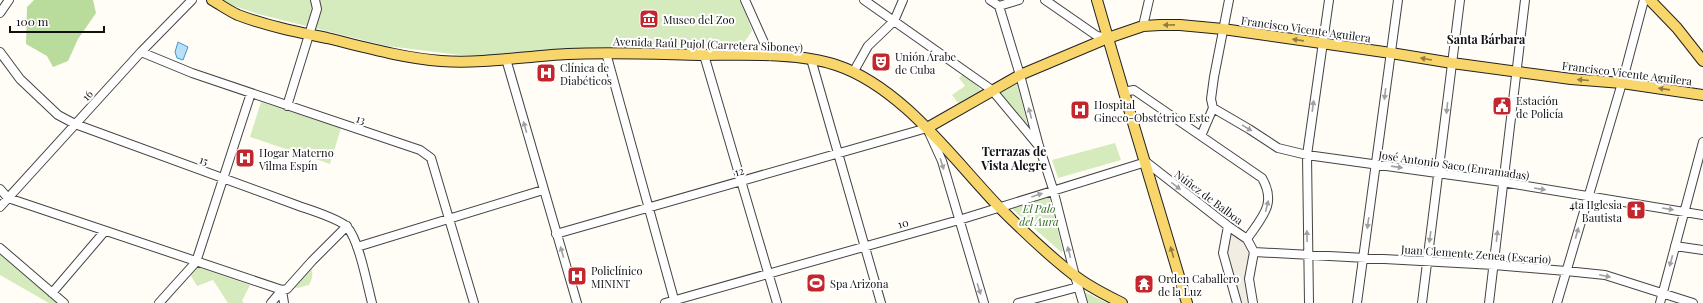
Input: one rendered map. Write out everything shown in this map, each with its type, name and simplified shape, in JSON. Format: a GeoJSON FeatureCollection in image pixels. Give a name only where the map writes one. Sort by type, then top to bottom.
{"type":"FeatureCollection","features":[{"type":"Feature","properties":{"kind":"main road","name":"Avenida Raúl Pujol (Carretera Siboney)"},"geometry":{"type":"LineString","coordinates":[[212,0],[236,14],[254,21],[398,54],[440,61],[482,61],[568,54],[606,53],[770,56],[811,59],[834,64],[854,71],[892,97],[927,128],[1000,207],[1075,276],[1101,293],[1122,303]]}},
{"type":"Feature","properties":{"kind":"main road"},"geometry":{"type":"LineString","coordinates":[[1097,0],[1123,92],[1146,162],[1187,303]]}},
{"type":"Feature","properties":{"kind":"main road"},"geometry":{"type":"LineString","coordinates":[[1650,0],[1676,28],[1703,61]]}},
{"type":"Feature","properties":{"kind":"main road","name":"Francisco Vicente Aguilera"},"geometry":{"type":"LineString","coordinates":[[927,128],[1020,75],[1108,38],[1143,26],[1180,25],[1223,29],[1515,72],[1622,83],[1703,95]]}},
{"type":"Feature","properties":{"kind":"street"},"geometry":{"type":"LineString","coordinates":[[0,13],[9,0]]}},
{"type":"Feature","properties":{"kind":"street","name":"16"},"geometry":{"type":"LineString","coordinates":[[0,207],[141,52],[192,0]]}},
{"type":"Feature","properties":{"kind":"street"},"geometry":{"type":"LineString","coordinates":[[287,106],[317,9],[314,0]]}},
{"type":"Feature","properties":{"kind":"street"},"geometry":{"type":"LineString","coordinates":[[745,0],[770,56]]}},
{"type":"Feature","properties":{"kind":"street"},"geometry":{"type":"LineString","coordinates":[[864,0],[992,90],[1039,146]]}},
{"type":"Feature","properties":{"kind":"street"},"geometry":{"type":"LineString","coordinates":[[854,71],[868,46],[894,21],[903,0]]}},
{"type":"Feature","properties":{"kind":"street"},"geometry":{"type":"LineString","coordinates":[[990,0],[999,6],[1020,75],[1039,146],[1053,189],[1075,276],[1084,303]]}},
{"type":"Feature","properties":{"kind":"street"},"geometry":{"type":"LineString","coordinates":[[999,6],[1019,0]]}},
{"type":"Feature","properties":{"kind":"street"},"geometry":{"type":"LineString","coordinates":[[1045,0],[1097,36],[1108,38]]}},
{"type":"Feature","properties":{"kind":"street"},"geometry":{"type":"LineString","coordinates":[[1143,26],[1148,0]]}},
{"type":"Feature","properties":{"kind":"street"},"geometry":{"type":"LineString","coordinates":[[1201,136],[1213,108],[1211,99],[1229,0]]}},
{"type":"Feature","properties":{"kind":"street"},"geometry":{"type":"LineString","coordinates":[[1309,303],[1306,155],[1329,0]]}},
{"type":"Feature","properties":{"kind":"street"},"geometry":{"type":"LineString","coordinates":[[1357,303],[1398,0]]}},
{"type":"Feature","properties":{"kind":"street"},"geometry":{"type":"LineString","coordinates":[[1422,303],[1440,174],[1460,0]]}},
{"type":"Feature","properties":{"kind":"street"},"geometry":{"type":"LineString","coordinates":[[1489,303],[1515,72],[1525,0]]}},
{"type":"Feature","properties":{"kind":"street"},"geometry":{"type":"LineString","coordinates":[[1557,303],[1622,83],[1644,0]]}},
{"type":"Feature","properties":{"kind":"street","name":"15"},"geometry":{"type":"LineString","coordinates":[[0,52],[25,84],[58,115],[75,124],[299,206],[347,226]]}},
{"type":"Feature","properties":{"kind":"street","name":"13"},"geometry":{"type":"LineString","coordinates":[[141,52],[192,73],[420,150],[431,158],[474,303]]}},
{"type":"Feature","properties":{"kind":"street"},"geometry":{"type":"LineString","coordinates":[[606,53],[675,302]]}},
{"type":"Feature","properties":{"kind":"street"},"geometry":{"type":"LineString","coordinates":[[704,55],[777,303]]}},
{"type":"Feature","properties":{"kind":"street"},"geometry":{"type":"LineString","coordinates":[[506,59],[577,303]]}},
{"type":"Feature","properties":{"kind":"street"},"geometry":{"type":"LineString","coordinates":[[811,59],[881,303]]}},
{"type":"Feature","properties":{"kind":"street"},"geometry":{"type":"LineString","coordinates":[[1123,92],[1134,90],[1262,178],[1269,196],[1268,205],[1265,214],[1247,239]]}},
{"type":"Feature","properties":{"kind":"street"},"geometry":{"type":"LineString","coordinates":[[159,303],[196,262],[224,179],[250,93]]}},
{"type":"Feature","properties":{"kind":"street","name":"José Antonio Saco (Enramadas)"},"geometry":{"type":"LineString","coordinates":[[1213,108],[1278,148],[1306,155],[1502,182],[1703,215]]}},
{"type":"Feature","properties":{"kind":"street"},"geometry":{"type":"LineString","coordinates":[[927,128],[942,161],[984,303]]}},
{"type":"Feature","properties":{"kind":"street","name":"12"},"geometry":{"type":"LineString","coordinates":[[556,234],[927,128]]}},
{"type":"Feature","properties":{"kind":"street"},"geometry":{"type":"LineString","coordinates":[[1660,303],[1703,142]]}},
{"type":"Feature","properties":{"kind":"street","name":"10"},"geometry":{"type":"LineString","coordinates":[[665,303],[675,302],[864,246],[959,220],[1053,189],[1146,162]]}},
{"type":"Feature","properties":{"kind":"street","name":"Núñez de Balboa"},"geometry":{"type":"LineString","coordinates":[[1146,162],[1247,239],[1252,245],[1254,252]]}},
{"type":"Feature","properties":{"kind":"street"},"geometry":{"type":"LineString","coordinates":[[0,189],[8,198],[282,290]]}},
{"type":"Feature","properties":{"kind":"street"},"geometry":{"type":"LineString","coordinates":[[357,247],[543,190]]}},
{"type":"Feature","properties":{"kind":"street"},"geometry":{"type":"LineString","coordinates":[[271,303],[282,290],[287,289],[347,226],[357,247],[372,303]]}},
{"type":"Feature","properties":{"kind":"street"},"geometry":{"type":"LineString","coordinates":[[1228,226],[1223,253],[1237,303]]}},
{"type":"Feature","properties":{"kind":"street"},"geometry":{"type":"LineString","coordinates":[[52,293],[106,231]]}},
{"type":"Feature","properties":{"kind":"street"},"geometry":{"type":"LineString","coordinates":[[1675,246],[1703,250]]}},
{"type":"Feature","properties":{"kind":"street"},"geometry":{"type":"LineString","coordinates":[[0,248],[64,303]]}},
{"type":"Feature","properties":{"kind":"street"},"geometry":{"type":"LineString","coordinates":[[1253,303],[1249,279],[1254,252]]}},
{"type":"Feature","properties":{"kind":"street","name":"Juan Clemente Zenea (Escario)"},"geometry":{"type":"LineString","coordinates":[[1254,252],[1494,265],[1605,275],[1693,303]]}},
{"type":"Feature","properties":{"kind":"street"},"geometry":{"type":"LineString","coordinates":[[1018,303],[1078,286]]}},
{"type":"Feature","properties":{"kind":"street"},"geometry":{"type":"LineString","coordinates":[[282,290],[284,303]]}},
{"type":"Feature","properties":{"kind":"green space"},"geometry":{"type":"Polygon","coordinates":[[[34,0],[93,0],[96,13],[78,39],[68,61],[53,67],[47,56],[26,44],[27,7],[34,0]]]}},
{"type":"Feature","properties":{"kind":"green space"},"geometry":{"type":"Polygon","coordinates":[[[221,0],[741,0],[752,31],[741,47],[603,47],[489,56],[460,55],[387,46],[258,14],[221,0]]]}},
{"type":"Feature","properties":{"kind":"green space"},"geometry":{"type":"Polygon","coordinates":[[[964,73],[981,90],[958,103],[952,95],[965,86],[959,78],[964,73]]]}},
{"type":"Feature","properties":{"kind":"green space"},"geometry":{"type":"Polygon","coordinates":[[[1017,84],[1028,127],[1000,92],[1017,84]]]}},
{"type":"Feature","properties":{"kind":"green space"},"geometry":{"type":"Polygon","coordinates":[[[261,102],[341,128],[330,164],[250,137],[261,102]]]}},
{"type":"Feature","properties":{"kind":"green space"},"geometry":{"type":"Polygon","coordinates":[[[1115,143],[1121,160],[1058,178],[1052,160],[1115,143]]]}},
{"type":"Feature","properties":{"kind":"green space","name":"El Palo del Aura"},"geometry":{"type":"Polygon","coordinates":[[[1049,197],[1063,251],[1061,252],[1011,208],[1049,197]]]}},
{"type":"Feature","properties":{"kind":"green space"},"geometry":{"type":"Polygon","coordinates":[[[0,253],[60,303],[49,303],[0,275],[0,253]]]}},
{"type":"Feature","properties":{"kind":"green space"},"geometry":{"type":"Polygon","coordinates":[[[197,267],[250,285],[242,301],[244,303],[228,303],[213,280],[197,286],[190,274],[197,267]]]}},
{"type":"Feature","properties":{"kind":"green space"},"geometry":{"type":"Polygon","coordinates":[[[311,267],[312,276],[309,285],[298,288],[292,287],[311,267]]]}},
{"type":"Feature","properties":{"kind":"green space"},"geometry":{"type":"Polygon","coordinates":[[[1085,292],[1107,303],[1088,303],[1085,292]]]}},
{"type":"Feature","properties":{"kind":"shaded area"},"geometry":{"type":"Polygon","coordinates":[[[1227,230],[1247,243],[1257,258],[1254,278],[1257,303],[1237,303],[1223,247],[1227,230]]]}},
{"type":"Feature","properties":{"kind":"water"},"geometry":{"type":"Polygon","coordinates":[[[178,42],[188,47],[183,60],[177,58],[175,52],[178,42]]]}},
{"type":"Feature","properties":{"kind":"place","name":"Museo del Zoo"},"geometry":{"type":"Point","coordinates":[649,19]}},
{"type":"Feature","properties":{"kind":"place","name":"Unión Árabe de Cuba"},"geometry":{"type":"Point","coordinates":[881,62]}},
{"type":"Feature","properties":{"kind":"place","name":"Clínica de Diabéticos"},"geometry":{"type":"Point","coordinates":[546,73]}},
{"type":"Feature","properties":{"kind":"place","name":"Estación de Policía"},"geometry":{"type":"Point","coordinates":[1502,106]}},
{"type":"Feature","properties":{"kind":"place","name":"Hospital Gineco-Obstétrico Este"},"geometry":{"type":"Point","coordinates":[1080,110]}},
{"type":"Feature","properties":{"kind":"place","name":"Hogar Materno Vilma Espín"},"geometry":{"type":"Point","coordinates":[245,158]}},
{"type":"Feature","properties":{"kind":"place","name":"4ta IIglesia Bautista"},"geometry":{"type":"Point","coordinates":[1636,210]}},
{"type":"Feature","properties":{"kind":"place","name":"Policlínico MININT"},"geometry":{"type":"Point","coordinates":[577,276]}},
{"type":"Feature","properties":{"kind":"place","name":"Spa Arizona"},"geometry":{"type":"Point","coordinates":[816,283]}},
{"type":"Feature","properties":{"kind":"place","name":"Orden Caballero de la Luz"},"geometry":{"type":"Point","coordinates":[1144,284]}},
{"type":"Feature","properties":{"kind":"district","name":"Santa Bárbara"},"geometry":{"type":"Point","coordinates":[1486,39]}},
{"type":"Feature","properties":{"kind":"district","name":"Terrazas de Vista Alegre"},"geometry":{"type":"Point","coordinates":[1014,158]}}]}
